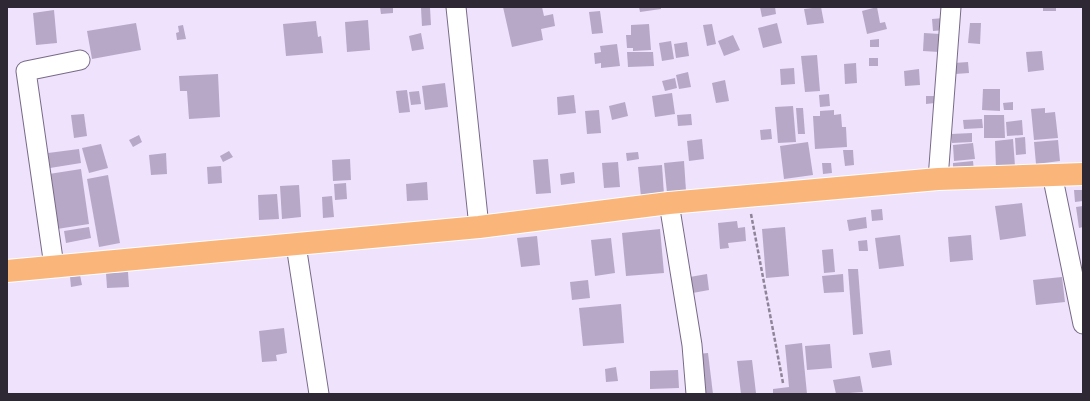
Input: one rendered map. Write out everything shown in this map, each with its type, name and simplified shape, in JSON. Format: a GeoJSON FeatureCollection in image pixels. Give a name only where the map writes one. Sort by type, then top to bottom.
{"type":"FeatureCollection","features":[{"type":"Feature","properties":{"kind":"highway"},"geometry":{"type":"LineString","coordinates":[[7,271],[479,227],[670,203],[938,179],[1083,174]]}},
{"type":"Feature","properties":{"kind":"street"},"geometry":{"type":"LineString","coordinates":[[456,7],[479,227]]}},
{"type":"Feature","properties":{"kind":"street"},"geometry":{"type":"LineString","coordinates":[[938,179],[951,7]]}},
{"type":"Feature","properties":{"kind":"street"},"geometry":{"type":"LineString","coordinates":[[54,266],[26,71],[80,60]]}},
{"type":"Feature","properties":{"kind":"street"},"geometry":{"type":"LineString","coordinates":[[1052,174],[1083,324]]}},
{"type":"Feature","properties":{"kind":"street"},"geometry":{"type":"LineString","coordinates":[[670,203],[692,345],[696,394]]}},
{"type":"Feature","properties":{"kind":"street"},"geometry":{"type":"LineString","coordinates":[[296,245],[319,394]]}},
{"type":"Feature","properties":{"kind":"path"},"geometry":{"type":"LineString","coordinates":[[749,196],[753,226],[783,383]]}},
{"type":"Feature","properties":{"kind":"building"},"geometry":{"type":"Polygon","coordinates":[[[380,7],[393,7],[393,13],[381,14],[380,7]]]}},
{"type":"Feature","properties":{"kind":"building"},"geometry":{"type":"Polygon","coordinates":[[[503,7],[542,7],[544,16],[553,14],[555,26],[541,29],[543,40],[512,47],[503,7]]]}},
{"type":"Feature","properties":{"kind":"building"},"geometry":{"type":"Polygon","coordinates":[[[639,7],[661,7],[661,9],[640,12],[639,7]]]}},
{"type":"Feature","properties":{"kind":"building"},"geometry":{"type":"Polygon","coordinates":[[[760,7],[775,7],[776,14],[762,17],[760,7]]]}},
{"type":"Feature","properties":{"kind":"building"},"geometry":{"type":"Polygon","coordinates":[[[821,7],[824,23],[807,25],[804,9],[821,7]]]}},
{"type":"Feature","properties":{"kind":"building"},"geometry":{"type":"Polygon","coordinates":[[[877,7],[880,23],[885,22],[887,29],[867,34],[862,11],[877,7]]]}},
{"type":"Feature","properties":{"kind":"building"},"geometry":{"type":"Polygon","coordinates":[[[1043,7],[1056,7],[1056,11],[1043,11],[1043,7]]]}},
{"type":"Feature","properties":{"kind":"building"},"geometry":{"type":"Polygon","coordinates":[[[421,8],[430,8],[431,25],[422,26],[421,8]]]}},
{"type":"Feature","properties":{"kind":"building"},"geometry":{"type":"Polygon","coordinates":[[[54,10],[57,43],[36,45],[33,13],[54,10]]]}},
{"type":"Feature","properties":{"kind":"building"},"geometry":{"type":"Polygon","coordinates":[[[600,11],[603,33],[592,34],[589,12],[600,11]]]}},
{"type":"Feature","properties":{"kind":"building"},"geometry":{"type":"Polygon","coordinates":[[[944,18],[945,30],[933,31],[932,19],[944,18]]]}},
{"type":"Feature","properties":{"kind":"building"},"geometry":{"type":"Polygon","coordinates":[[[368,20],[370,50],[347,52],[345,22],[368,20]]]}},
{"type":"Feature","properties":{"kind":"building"},"geometry":{"type":"Polygon","coordinates":[[[316,21],[318,37],[321,36],[323,53],[286,56],[283,24],[316,21]]]}},
{"type":"Feature","properties":{"kind":"building"},"geometry":{"type":"Polygon","coordinates":[[[136,23],[141,50],[92,59],[87,31],[136,23]]]}},
{"type":"Feature","properties":{"kind":"building"},"geometry":{"type":"Polygon","coordinates":[[[777,23],[782,43],[763,48],[758,28],[777,23]]]}},
{"type":"Feature","properties":{"kind":"building"},"geometry":{"type":"Polygon","coordinates":[[[970,23],[981,23],[980,44],[968,43],[970,23]]]}},
{"type":"Feature","properties":{"kind":"building"},"geometry":{"type":"Polygon","coordinates":[[[649,24],[651,50],[633,51],[633,48],[627,48],[626,35],[631,35],[631,25],[649,24]]]}},
{"type":"Feature","properties":{"kind":"building"},"geometry":{"type":"Polygon","coordinates":[[[712,24],[716,44],[707,46],[703,25],[712,24]]]}},
{"type":"Feature","properties":{"kind":"building"},"geometry":{"type":"Polygon","coordinates":[[[183,25],[186,39],[177,40],[176,33],[179,32],[178,26],[183,25]]]}},
{"type":"Feature","properties":{"kind":"building"},"geometry":{"type":"Polygon","coordinates":[[[421,33],[424,49],[412,51],[409,36],[421,33]]]}},
{"type":"Feature","properties":{"kind":"building"},"geometry":{"type":"Polygon","coordinates":[[[924,33],[940,34],[939,52],[923,51],[924,33]]]}},
{"type":"Feature","properties":{"kind":"building"},"geometry":{"type":"Polygon","coordinates":[[[733,35],[740,50],[724,56],[718,41],[733,35]]]}},
{"type":"Feature","properties":{"kind":"building"},"geometry":{"type":"Polygon","coordinates":[[[879,39],[879,47],[870,47],[870,40],[879,39]]]}},
{"type":"Feature","properties":{"kind":"building"},"geometry":{"type":"Polygon","coordinates":[[[671,41],[674,59],[662,61],[659,43],[671,41]]]}},
{"type":"Feature","properties":{"kind":"building"},"geometry":{"type":"Polygon","coordinates":[[[687,42],[689,56],[676,58],[674,44],[687,42]]]}},
{"type":"Feature","properties":{"kind":"building"},"geometry":{"type":"Polygon","coordinates":[[[617,44],[620,66],[601,68],[601,63],[595,64],[594,53],[601,52],[600,46],[617,44]]]}},
{"type":"Feature","properties":{"kind":"building"},"geometry":{"type":"Polygon","coordinates":[[[1042,51],[1044,70],[1028,72],[1026,52],[1042,51]]]}},
{"type":"Feature","properties":{"kind":"building"},"geometry":{"type":"Polygon","coordinates":[[[627,52],[653,52],[654,66],[628,67],[627,52]]]}},
{"type":"Feature","properties":{"kind":"building"},"geometry":{"type":"Polygon","coordinates":[[[817,55],[820,91],[805,92],[801,56],[817,55]]]}},
{"type":"Feature","properties":{"kind":"building"},"geometry":{"type":"Polygon","coordinates":[[[869,58],[878,58],[878,66],[869,66],[869,58]]]}},
{"type":"Feature","properties":{"kind":"building"},"geometry":{"type":"Polygon","coordinates":[[[968,62],[969,73],[955,74],[954,63],[968,62]]]}},
{"type":"Feature","properties":{"kind":"building"},"geometry":{"type":"Polygon","coordinates":[[[856,63],[857,83],[845,84],[844,64],[856,63]]]}},
{"type":"Feature","properties":{"kind":"building"},"geometry":{"type":"Polygon","coordinates":[[[794,68],[795,84],[781,85],[780,69],[794,68]]]}},
{"type":"Feature","properties":{"kind":"building"},"geometry":{"type":"Polygon","coordinates":[[[919,69],[920,85],[905,86],[904,71],[919,69]]]}},
{"type":"Feature","properties":{"kind":"building"},"geometry":{"type":"Polygon","coordinates":[[[688,72],[691,87],[679,89],[676,75],[688,72]]]}},
{"type":"Feature","properties":{"kind":"building"},"geometry":{"type":"Polygon","coordinates":[[[218,74],[220,117],[189,119],[187,91],[180,91],[179,76],[218,74]]]}},
{"type":"Feature","properties":{"kind":"building"},"geometry":{"type":"Polygon","coordinates":[[[675,78],[677,88],[665,91],[662,81],[675,78]]]}},
{"type":"Feature","properties":{"kind":"building"},"geometry":{"type":"Polygon","coordinates":[[[725,80],[729,101],[716,103],[712,83],[725,80]]]}},
{"type":"Feature","properties":{"kind":"building"},"geometry":{"type":"Polygon","coordinates":[[[445,83],[448,107],[425,110],[422,86],[445,83]]]}},
{"type":"Feature","properties":{"kind":"building"},"geometry":{"type":"Polygon","coordinates":[[[983,89],[1000,89],[1000,111],[982,110],[983,89]]]}},
{"type":"Feature","properties":{"kind":"building"},"geometry":{"type":"Polygon","coordinates":[[[407,90],[410,112],[399,113],[396,91],[407,90]]]}},
{"type":"Feature","properties":{"kind":"building"},"geometry":{"type":"Polygon","coordinates":[[[419,91],[421,104],[411,105],[409,92],[419,91]]]}},
{"type":"Feature","properties":{"kind":"building"},"geometry":{"type":"Polygon","coordinates":[[[672,93],[675,114],[655,117],[652,96],[672,93]]]}},
{"type":"Feature","properties":{"kind":"building"},"geometry":{"type":"Polygon","coordinates":[[[829,94],[830,106],[820,107],[819,95],[829,94]]]}},
{"type":"Feature","properties":{"kind":"building"},"geometry":{"type":"Polygon","coordinates":[[[574,95],[576,113],[558,115],[557,97],[574,95]]]}},
{"type":"Feature","properties":{"kind":"building"},"geometry":{"type":"Polygon","coordinates":[[[926,96],[935,96],[935,103],[926,104],[926,96]]]}},
{"type":"Feature","properties":{"kind":"building"},"geometry":{"type":"Polygon","coordinates":[[[625,102],[628,116],[612,120],[609,106],[625,102]]]}},
{"type":"Feature","properties":{"kind":"building"},"geometry":{"type":"Polygon","coordinates":[[[1013,102],[1013,110],[1004,110],[1003,103],[1013,102]]]}},
{"type":"Feature","properties":{"kind":"building"},"geometry":{"type":"Polygon","coordinates":[[[793,106],[796,142],[778,143],[775,107],[793,106]]]}},
{"type":"Feature","properties":{"kind":"building"},"geometry":{"type":"Polygon","coordinates":[[[796,108],[803,108],[805,134],[798,134],[796,108]]]}},
{"type":"Feature","properties":{"kind":"building"},"geometry":{"type":"Polygon","coordinates":[[[1045,108],[1045,113],[1055,112],[1058,138],[1034,140],[1031,109],[1045,108]]]}},
{"type":"Feature","properties":{"kind":"building"},"geometry":{"type":"Polygon","coordinates":[[[599,110],[601,133],[587,134],[585,111],[599,110]]]}},
{"type":"Feature","properties":{"kind":"building"},"geometry":{"type":"Polygon","coordinates":[[[834,110],[834,115],[841,114],[842,127],[846,127],[847,147],[815,149],[813,116],[820,116],[820,111],[834,110]]]}},
{"type":"Feature","properties":{"kind":"building"},"geometry":{"type":"Polygon","coordinates":[[[84,114],[87,136],[74,138],[71,115],[84,114]]]}},
{"type":"Feature","properties":{"kind":"building"},"geometry":{"type":"Polygon","coordinates":[[[691,114],[692,125],[678,126],[677,115],[691,114]]]}},
{"type":"Feature","properties":{"kind":"building"},"geometry":{"type":"Polygon","coordinates":[[[984,115],[1004,115],[1005,138],[984,138],[984,115]]]}},
{"type":"Feature","properties":{"kind":"building"},"geometry":{"type":"Polygon","coordinates":[[[982,119],[983,128],[964,129],[963,120],[982,119]]]}},
{"type":"Feature","properties":{"kind":"building"},"geometry":{"type":"Polygon","coordinates":[[[1022,120],[1023,135],[1007,136],[1006,122],[1022,120]]]}},
{"type":"Feature","properties":{"kind":"building"},"geometry":{"type":"Polygon","coordinates":[[[771,129],[772,139],[761,140],[760,130],[771,129]]]}},
{"type":"Feature","properties":{"kind":"building"},"geometry":{"type":"Polygon","coordinates":[[[972,133],[972,142],[952,143],[951,134],[972,133]]]}},
{"type":"Feature","properties":{"kind":"building"},"geometry":{"type":"Polygon","coordinates":[[[139,135],[142,142],[133,147],[129,140],[139,135]]]}},
{"type":"Feature","properties":{"kind":"building"},"geometry":{"type":"Polygon","coordinates":[[[1025,137],[1026,154],[1016,155],[1015,138],[1025,137]]]}},
{"type":"Feature","properties":{"kind":"building"},"geometry":{"type":"Polygon","coordinates":[[[702,139],[704,159],[689,161],[687,141],[702,139]]]}},
{"type":"Feature","properties":{"kind":"building"},"geometry":{"type":"Polygon","coordinates":[[[1013,139],[1015,166],[996,168],[995,141],[1013,139]]]}},
{"type":"Feature","properties":{"kind":"building"},"geometry":{"type":"Polygon","coordinates":[[[1058,140],[1060,161],[1036,164],[1034,142],[1058,140]]]}},
{"type":"Feature","properties":{"kind":"building"},"geometry":{"type":"Polygon","coordinates":[[[808,142],[813,175],[784,179],[780,146],[808,142]]]}},
{"type":"Feature","properties":{"kind":"building"},"geometry":{"type":"Polygon","coordinates":[[[973,143],[975,159],[954,161],[953,145],[973,143]]]}},
{"type":"Feature","properties":{"kind":"building"},"geometry":{"type":"Polygon","coordinates":[[[101,144],[108,168],[89,173],[82,148],[101,144]]]}},
{"type":"Feature","properties":{"kind":"building"},"geometry":{"type":"Polygon","coordinates":[[[79,149],[81,163],[50,168],[48,153],[79,149]]]}},
{"type":"Feature","properties":{"kind":"building"},"geometry":{"type":"Polygon","coordinates":[[[843,150],[853,150],[854,165],[845,166],[843,150]]]}},
{"type":"Feature","properties":{"kind":"building"},"geometry":{"type":"Polygon","coordinates":[[[229,151],[233,157],[223,162],[220,156],[229,151]]]}},
{"type":"Feature","properties":{"kind":"building"},"geometry":{"type":"Polygon","coordinates":[[[638,152],[639,159],[627,161],[626,153],[638,152]]]}},
{"type":"Feature","properties":{"kind":"building"},"geometry":{"type":"Polygon","coordinates":[[[166,153],[167,174],[151,175],[149,155],[166,153]]]}},
{"type":"Feature","properties":{"kind":"building"},"geometry":{"type":"Polygon","coordinates":[[[350,159],[351,180],[333,181],[332,160],[350,159]]]}},
{"type":"Feature","properties":{"kind":"building"},"geometry":{"type":"Polygon","coordinates":[[[548,159],[551,193],[536,194],[533,160],[548,159]]]}},
{"type":"Feature","properties":{"kind":"building"},"geometry":{"type":"Polygon","coordinates":[[[684,161],[686,191],[667,193],[664,163],[684,161]]]}},
{"type":"Feature","properties":{"kind":"building"},"geometry":{"type":"Polygon","coordinates":[[[973,161],[974,171],[953,172],[953,163],[973,161]]]}},
{"type":"Feature","properties":{"kind":"building"},"geometry":{"type":"Polygon","coordinates":[[[618,162],[620,187],[604,188],[602,163],[618,162]]]}},
{"type":"Feature","properties":{"kind":"building"},"geometry":{"type":"Polygon","coordinates":[[[822,163],[831,163],[832,173],[823,174],[822,163]]]}},
{"type":"Feature","properties":{"kind":"building"},"geometry":{"type":"Polygon","coordinates":[[[662,165],[664,195],[641,197],[638,167],[662,165]]]}},
{"type":"Feature","properties":{"kind":"building"},"geometry":{"type":"Polygon","coordinates":[[[221,166],[222,183],[208,184],[207,167],[221,166]]]}},
{"type":"Feature","properties":{"kind":"building"},"geometry":{"type":"Polygon","coordinates":[[[81,169],[89,224],[57,229],[49,174],[81,169]]]}},
{"type":"Feature","properties":{"kind":"building"},"geometry":{"type":"Polygon","coordinates":[[[574,172],[575,183],[561,185],[560,174],[574,172]]]}},
{"type":"Feature","properties":{"kind":"building"},"geometry":{"type":"Polygon","coordinates":[[[108,175],[120,243],[99,247],[87,179],[108,175]]]}},
{"type":"Feature","properties":{"kind":"building"},"geometry":{"type":"Polygon","coordinates":[[[427,182],[428,200],[407,201],[406,184],[427,182]]]}},
{"type":"Feature","properties":{"kind":"building"},"geometry":{"type":"Polygon","coordinates":[[[346,183],[347,199],[335,200],[334,184],[346,183]]]}},
{"type":"Feature","properties":{"kind":"building"},"geometry":{"type":"Polygon","coordinates":[[[299,185],[301,217],[282,219],[280,186],[299,185]]]}},
{"type":"Feature","properties":{"kind":"building"},"geometry":{"type":"Polygon","coordinates":[[[1074,190],[1083,190],[1083,201],[1075,202],[1074,190]]]}},
{"type":"Feature","properties":{"kind":"building"},"geometry":{"type":"Polygon","coordinates":[[[277,194],[279,219],[259,220],[258,195],[277,194]]]}},
{"type":"Feature","properties":{"kind":"building"},"geometry":{"type":"Polygon","coordinates":[[[332,196],[334,217],[323,218],[322,197],[332,196]]]}},
{"type":"Feature","properties":{"kind":"building"},"geometry":{"type":"Polygon","coordinates":[[[1022,203],[1026,236],[1000,240],[995,206],[1022,203]]]}},
{"type":"Feature","properties":{"kind":"building"},"geometry":{"type":"Polygon","coordinates":[[[1083,206],[1083,227],[1079,228],[1076,207],[1083,206]]]}},
{"type":"Feature","properties":{"kind":"building"},"geometry":{"type":"Polygon","coordinates":[[[882,209],[883,220],[872,221],[871,210],[882,209]]]}},
{"type":"Feature","properties":{"kind":"building"},"geometry":{"type":"Polygon","coordinates":[[[866,217],[867,228],[849,231],[847,220],[866,217]]]}},
{"type":"Feature","properties":{"kind":"building"},"geometry":{"type":"Polygon","coordinates":[[[737,221],[738,228],[745,227],[746,241],[728,243],[729,248],[720,249],[718,223],[737,221]]]}},
{"type":"Feature","properties":{"kind":"building"},"geometry":{"type":"Polygon","coordinates":[[[89,227],[91,238],[66,243],[64,231],[89,227]]]}},
{"type":"Feature","properties":{"kind":"building"},"geometry":{"type":"Polygon","coordinates":[[[785,227],[789,276],[766,278],[762,229],[785,227]]]}},
{"type":"Feature","properties":{"kind":"building"},"geometry":{"type":"Polygon","coordinates":[[[660,229],[664,273],[626,276],[622,233],[660,229]]]}},
{"type":"Feature","properties":{"kind":"building"},"geometry":{"type":"Polygon","coordinates":[[[900,235],[904,266],[879,269],[875,238],[900,235]]]}},
{"type":"Feature","properties":{"kind":"building"},"geometry":{"type":"Polygon","coordinates":[[[971,235],[973,260],[950,262],[948,237],[971,235]]]}},
{"type":"Feature","properties":{"kind":"building"},"geometry":{"type":"Polygon","coordinates":[[[537,236],[540,265],[521,267],[517,238],[537,236]]]}},
{"type":"Feature","properties":{"kind":"building"},"geometry":{"type":"Polygon","coordinates":[[[611,238],[615,273],[595,276],[591,240],[611,238]]]}},
{"type":"Feature","properties":{"kind":"building"},"geometry":{"type":"Polygon","coordinates":[[[867,240],[868,251],[859,251],[858,241],[867,240]]]}},
{"type":"Feature","properties":{"kind":"building"},"geometry":{"type":"Polygon","coordinates":[[[833,249],[835,272],[824,273],[822,250],[833,249]]]}},
{"type":"Feature","properties":{"kind":"building"},"geometry":{"type":"Polygon","coordinates":[[[848,269],[858,269],[863,334],[853,335],[848,269]]]}},
{"type":"Feature","properties":{"kind":"building"},"geometry":{"type":"Polygon","coordinates":[[[128,272],[129,287],[107,288],[106,273],[128,272]]]}},
{"type":"Feature","properties":{"kind":"building"},"geometry":{"type":"Polygon","coordinates":[[[707,274],[709,290],[687,294],[684,278],[707,274]]]}},
{"type":"Feature","properties":{"kind":"building"},"geometry":{"type":"Polygon","coordinates":[[[843,274],[844,292],[824,293],[822,276],[843,274]]]}},
{"type":"Feature","properties":{"kind":"building"},"geometry":{"type":"Polygon","coordinates":[[[80,275],[82,285],[71,287],[70,277],[80,275]]]}},
{"type":"Feature","properties":{"kind":"building"},"geometry":{"type":"Polygon","coordinates":[[[1062,277],[1065,302],[1036,305],[1033,280],[1062,277]]]}},
{"type":"Feature","properties":{"kind":"building"},"geometry":{"type":"Polygon","coordinates":[[[588,280],[590,298],[572,300],[570,282],[588,280]]]}},
{"type":"Feature","properties":{"kind":"building"},"geometry":{"type":"Polygon","coordinates":[[[621,304],[624,343],[583,346],[579,308],[621,304]]]}},
{"type":"Feature","properties":{"kind":"building"},"geometry":{"type":"Polygon","coordinates":[[[284,328],[287,353],[276,355],[277,361],[262,362],[259,331],[284,328]]]}},
{"type":"Feature","properties":{"kind":"building"},"geometry":{"type":"Polygon","coordinates":[[[802,343],[807,394],[773,394],[773,389],[789,387],[785,345],[802,343]]]}},
{"type":"Feature","properties":{"kind":"building"},"geometry":{"type":"Polygon","coordinates":[[[830,344],[832,368],[807,370],[805,346],[830,344]]]}},
{"type":"Feature","properties":{"kind":"building"},"geometry":{"type":"Polygon","coordinates":[[[890,350],[892,365],[872,368],[869,353],[890,350]]]}},
{"type":"Feature","properties":{"kind":"building"},"geometry":{"type":"Polygon","coordinates":[[[708,353],[713,394],[703,394],[697,354],[708,353]]]}},
{"type":"Feature","properties":{"kind":"building"},"geometry":{"type":"Polygon","coordinates":[[[752,360],[756,393],[741,394],[737,361],[752,360]]]}},
{"type":"Feature","properties":{"kind":"building"},"geometry":{"type":"Polygon","coordinates":[[[616,367],[618,381],[606,382],[605,369],[616,367]]]}},
{"type":"Feature","properties":{"kind":"building"},"geometry":{"type":"Polygon","coordinates":[[[678,370],[679,388],[650,389],[650,371],[678,370]]]}},
{"type":"Feature","properties":{"kind":"building"},"geometry":{"type":"Polygon","coordinates":[[[860,376],[863,392],[836,394],[833,380],[860,376]]]}}]}
